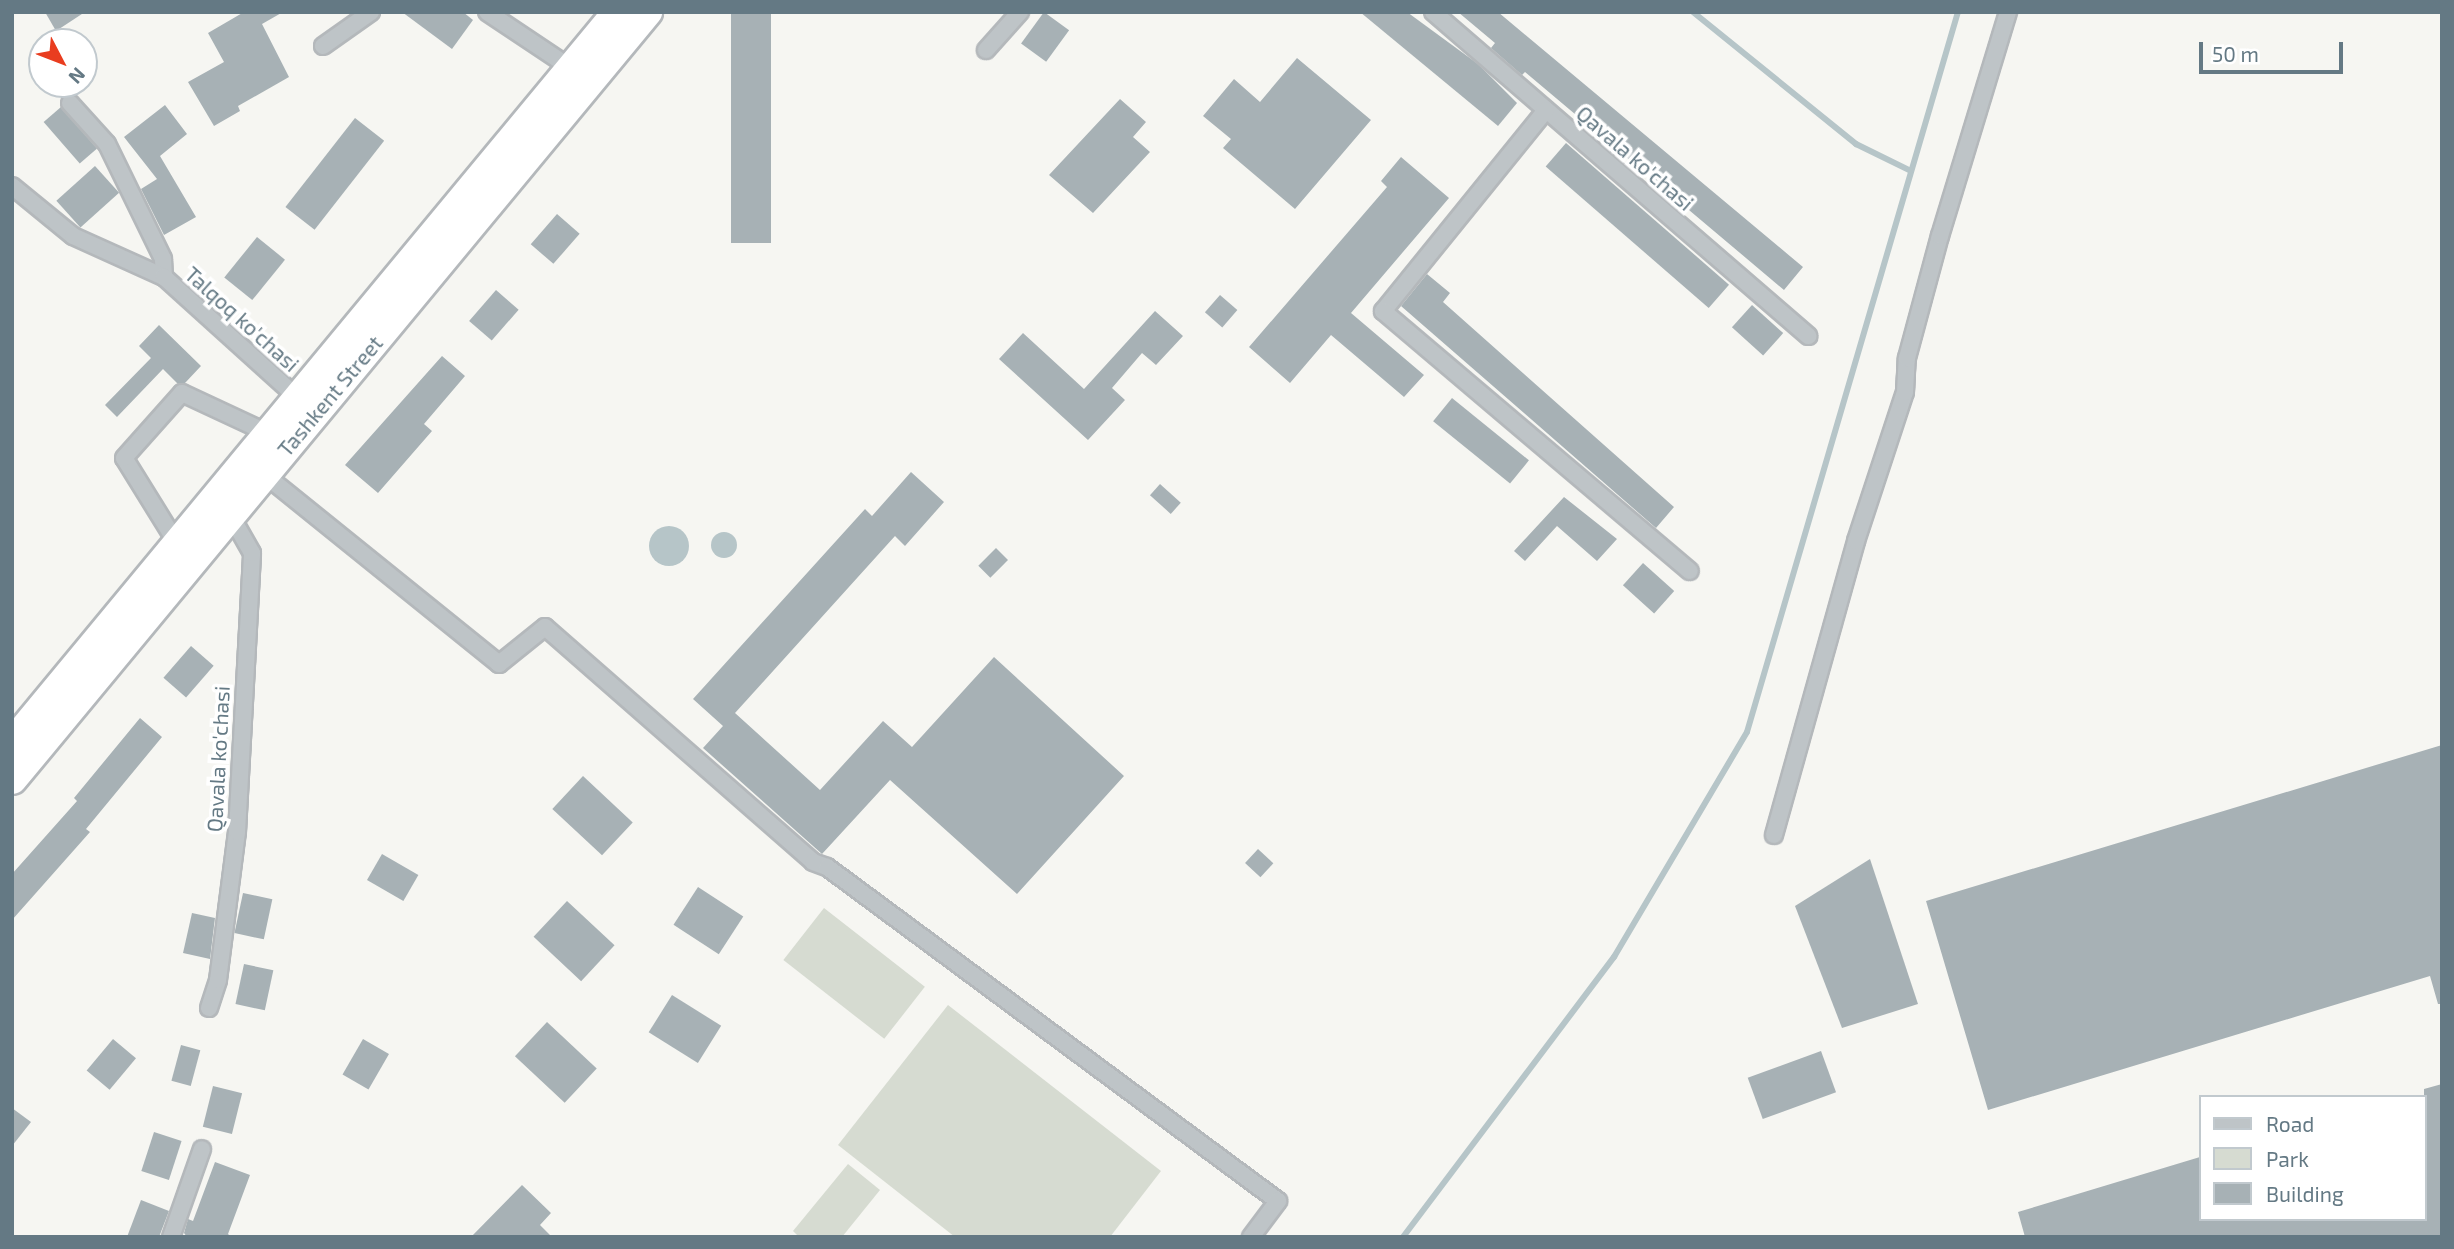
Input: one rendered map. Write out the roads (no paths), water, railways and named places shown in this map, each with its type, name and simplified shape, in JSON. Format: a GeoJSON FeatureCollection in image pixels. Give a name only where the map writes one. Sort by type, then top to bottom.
{"type":"FeatureCollection","features":[{"type":"Feature","properties":{"kind":"highway","name":"Tashkent Street"},"geometry":{"type":"LineString","coordinates":[[16,759],[178,545],[618,12]]}},
{"type":"Feature","properties":{"kind":"highway","name":"Tashkent Street"},"geometry":{"type":"LineString","coordinates":[[16,759],[231,516],[647,12]]}},
{"type":"Feature","properties":{"kind":"street"},"geometry":{"type":"LineString","coordinates":[[323,46],[372,12]]}},
{"type":"Feature","properties":{"kind":"street"},"geometry":{"type":"LineString","coordinates":[[487,12],[571,68]]}},
{"type":"Feature","properties":{"kind":"street"},"geometry":{"type":"LineString","coordinates":[[986,50],[1020,12]]}},
{"type":"Feature","properties":{"kind":"street","name":"Qavala ko'chasi"},"geometry":{"type":"LineString","coordinates":[[1433,12],[1809,336]]}},
{"type":"Feature","properties":{"kind":"street"},"geometry":{"type":"LineString","coordinates":[[1773,835],[1856,541],[1905,392],[1907,358],[2008,12]]}},
{"type":"Feature","properties":{"kind":"street"},"geometry":{"type":"LineString","coordinates":[[70,103],[107,144],[163,259],[164,277]]}},
{"type":"Feature","properties":{"kind":"street"},"geometry":{"type":"LineString","coordinates":[[1546,110],[1383,311],[1690,571]]}},
{"type":"Feature","properties":{"kind":"street","name":"Talqoq ko'chasi"},"geometry":{"type":"LineString","coordinates":[[12,186],[73,236],[164,277],[299,399]]}},
{"type":"Feature","properties":{"kind":"street"},"geometry":{"type":"LineString","coordinates":[[178,545],[124,458],[182,393],[270,434]]}},
{"type":"Feature","properties":{"kind":"street"},"geometry":{"type":"LineString","coordinates":[[265,475],[499,664],[545,627],[813,862],[828,867],[1278,1200],[1251,1237]]}},
{"type":"Feature","properties":{"kind":"street","name":"Qavala ko'chasi"},"geometry":{"type":"LineString","coordinates":[[209,1008],[218,980],[237,832],[253,553],[231,516]]}},
{"type":"Feature","properties":{"kind":"street"},"geometry":{"type":"LineString","coordinates":[[171,1237],[202,1149]]}},
{"type":"Feature","properties":{"kind":"waterway"},"geometry":{"type":"LineString","coordinates":[[1693,12],[1856,144],[1911,171]]}},
{"type":"Feature","properties":{"kind":"waterway"},"geometry":{"type":"LineString","coordinates":[[1403,1237],[1614,957],[1747,732],[1958,12]]}}]}
